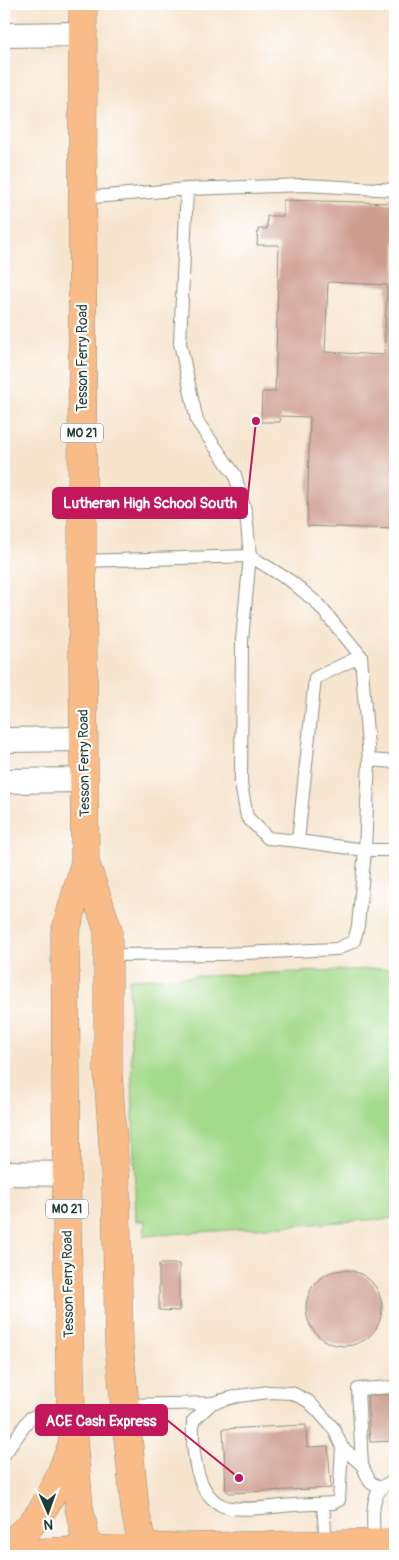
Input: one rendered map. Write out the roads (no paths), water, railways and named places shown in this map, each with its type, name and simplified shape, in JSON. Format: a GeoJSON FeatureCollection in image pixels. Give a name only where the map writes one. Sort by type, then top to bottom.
{"type":"FeatureCollection","features":[{"type":"Feature","properties":{"kind":"main road","name":"Tesson Ferry Road"},"geometry":{"type":"LineString","coordinates":[[83,4],[82,561],[85,862],[65,933],[72,1445],[79,1507],[88,1553]]}},
{"type":"Feature","properties":{"kind":"main road","name":"Tesson Ferry Road"},"geometry":{"type":"LineString","coordinates":[[85,862],[108,930],[108,1072],[116,1187],[119,1345],[135,1509],[142,1552]]}},
{"type":"Feature","properties":{"kind":"main road"},"geometry":{"type":"LineString","coordinates":[[4,1548],[33,1523],[45,1506],[56,1486],[72,1445]]}},
{"type":"Feature","properties":{"kind":"main road"},"geometry":{"type":"LineString","coordinates":[[4,1554],[142,1552],[385,1543]]}},
{"type":"Feature","properties":{"kind":"street"},"geometry":{"type":"LineString","coordinates":[[4,35],[83,34]]}},
{"type":"Feature","properties":{"kind":"street"},"geometry":{"type":"LineString","coordinates":[[4,740],[84,739]]}},
{"type":"Feature","properties":{"kind":"street"},"geometry":{"type":"LineString","coordinates":[[4,781],[84,780]]}},
{"type":"Feature","properties":{"kind":"street"},"geometry":{"type":"LineString","coordinates":[[4,1173],[67,1174]]}},
{"type":"Feature","properties":{"kind":"lane"},"geometry":{"type":"LineString","coordinates":[[82,198],[187,189],[305,185],[395,190]]}},
{"type":"Feature","properties":{"kind":"lane"},"geometry":{"type":"LineString","coordinates":[[187,189],[180,343],[197,421],[235,475],[246,514],[250,556],[242,640],[241,784],[247,817],[268,838],[366,850],[395,850]]}},
{"type":"Feature","properties":{"kind":"lane"},"geometry":{"type":"LineString","coordinates":[[82,561],[250,556],[292,582],[317,603],[362,656],[369,760],[366,850],[358,926],[354,941],[337,949],[222,954],[108,955]]}},
{"type":"Feature","properties":{"kind":"lane"},"geometry":{"type":"LineString","coordinates":[[298,841],[316,678],[362,656]]}},
{"type":"Feature","properties":{"kind":"lane"},"geometry":{"type":"LineString","coordinates":[[369,760],[395,762]]}},
{"type":"Feature","properties":{"kind":"lane"},"geometry":{"type":"LineString","coordinates":[[380,1490],[370,1482],[362,1465],[358,1389],[395,1387]]}},
{"type":"Feature","properties":{"kind":"lane"},"geometry":{"type":"LineString","coordinates":[[125,1405],[212,1402],[269,1392],[292,1393],[308,1401],[319,1412],[334,1429],[342,1447],[362,1465]]}},
{"type":"Feature","properties":{"kind":"lane"},"geometry":{"type":"LineString","coordinates":[[212,1402],[193,1421],[192,1444],[195,1464],[206,1492],[221,1506],[242,1509],[333,1503],[339,1500],[342,1447]]}},
{"type":"Feature","properties":{"kind":"lane"},"geometry":{"type":"LineString","coordinates":[[4,1455],[30,1418],[40,1414],[71,1417]]}},
{"type":"Feature","properties":{"kind":"lane"},"geometry":{"type":"LineString","coordinates":[[385,1543],[373,1503],[380,1490],[390,1482],[395,1481]]}},
{"type":"Feature","properties":{"kind":"lane"},"geometry":{"type":"LineString","coordinates":[[323,1504],[326,1544]]}},
{"type":"Feature","properties":{"kind":"place","name":"Lutheran High School South"},"geometry":{"type":"Point","coordinates":[256,421]}},
{"type":"Feature","properties":{"kind":"place","name":"ACE Cash Express"},"geometry":{"type":"Point","coordinates":[239,1478]}}]}
